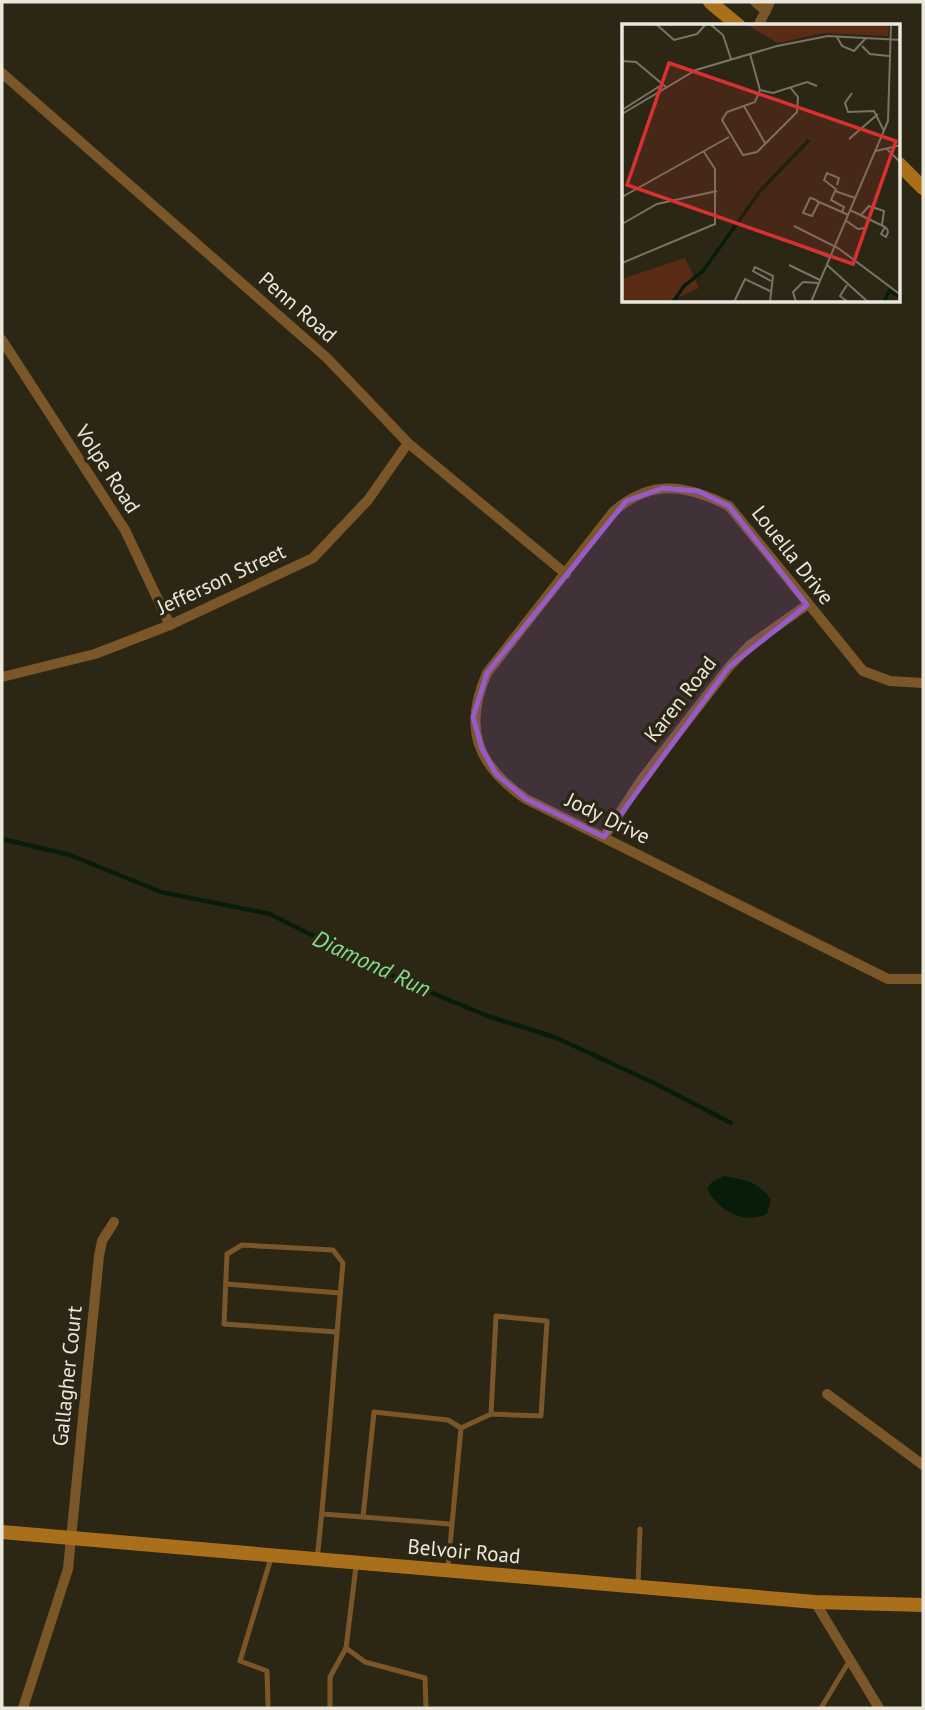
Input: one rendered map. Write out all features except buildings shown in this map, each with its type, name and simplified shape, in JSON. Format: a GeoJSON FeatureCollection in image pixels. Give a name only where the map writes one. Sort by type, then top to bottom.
{"type":"FeatureCollection","features":[{"type":"Feature","properties":{"kind":"street"},"geometry":{"type":"LineString","coordinates":[[710,2],[737,24]]}},
{"type":"Feature","properties":{"kind":"street"},"geometry":{"type":"LineString","coordinates":[[755,2],[768,6],[759,24]]}},
{"type":"Feature","properties":{"kind":"street","name":"Penn Road"},"geometry":{"type":"LineString","coordinates":[[2,73],[327,358],[408,443],[566,574]]}},
{"type":"Feature","properties":{"kind":"street"},"geometry":{"type":"LineString","coordinates":[[900,165],[923,188]]}},
{"type":"Feature","properties":{"kind":"street","name":"Volpe Road"},"geometry":{"type":"LineString","coordinates":[[2,340],[125,530],[170,625]]}},
{"type":"Feature","properties":{"kind":"street","name":"Jefferson Street"},"geometry":{"type":"LineString","coordinates":[[2,677],[95,654],[170,625],[313,558],[368,500],[408,443]]}},
{"type":"Feature","properties":{"kind":"street","name":"Louella Drive"},"geometry":{"type":"LineString","coordinates":[[566,574],[613,512],[626,501],[663,488],[698,491],[729,506],[863,671],[890,681],[923,683]]}},
{"type":"Feature","properties":{"kind":"street","name":"Jody Drive"},"geometry":{"type":"LineString","coordinates":[[566,574],[486,673],[475,700],[474,718],[487,762],[510,788],[888,979],[923,979]]}},
{"type":"Feature","properties":{"kind":"street","name":"Karen Road"},"geometry":{"type":"LineString","coordinates":[[604,837],[642,779],[729,667],[757,639],[807,605]]}},
{"type":"Feature","properties":{"kind":"street","name":"Gallagher Court"},"geometry":{"type":"LineString","coordinates":[[23,1708],[68,1569],[99,1256],[102,1241],[114,1222]]}},
{"type":"Feature","properties":{"kind":"street"},"geometry":{"type":"LineString","coordinates":[[827,1394],[923,1465]]}},
{"type":"Feature","properties":{"kind":"street","name":"Belvoir Road"},"geometry":{"type":"LineString","coordinates":[[2,1532],[815,1602],[923,1605]]}},
{"type":"Feature","properties":{"kind":"street"},"geometry":{"type":"LineString","coordinates":[[815,1602],[880,1708]]}},
{"type":"Feature","properties":{"kind":"lane"},"geometry":{"type":"LineString","coordinates":[[317,1559],[322,1514],[343,1263],[333,1250],[242,1245],[227,1254],[224,1324],[337,1332]]}},
{"type":"Feature","properties":{"kind":"lane"},"geometry":{"type":"LineString","coordinates":[[226,1284],[340,1293]]}},
{"type":"Feature","properties":{"kind":"lane"},"geometry":{"type":"LineString","coordinates":[[461,1428],[491,1414],[541,1416],[547,1321],[496,1316],[491,1414]]}},
{"type":"Feature","properties":{"kind":"lane"},"geometry":{"type":"LineString","coordinates":[[363,1517],[373,1412],[448,1420],[461,1428]]}},
{"type":"Feature","properties":{"kind":"lane"},"geometry":{"type":"LineString","coordinates":[[448,1570],[450,1524],[461,1428]]}},
{"type":"Feature","properties":{"kind":"lane"},"geometry":{"type":"LineString","coordinates":[[322,1514],[450,1524]]}},
{"type":"Feature","properties":{"kind":"lane"},"geometry":{"type":"LineString","coordinates":[[638,1587],[640,1529]]}},
{"type":"Feature","properties":{"kind":"lane"},"geometry":{"type":"LineString","coordinates":[[268,1705],[267,1671],[240,1661],[272,1555]]}},
{"type":"Feature","properties":{"kind":"lane"},"geometry":{"type":"LineString","coordinates":[[330,1708],[330,1677],[346,1648],[356,1562]]}},
{"type":"Feature","properties":{"kind":"lane"},"geometry":{"type":"LineString","coordinates":[[346,1648],[365,1662],[425,1678],[426,1708]]}},
{"type":"Feature","properties":{"kind":"lane"},"geometry":{"type":"LineString","coordinates":[[821,1708],[850,1660]]}},
{"type":"Feature","properties":{"kind":"highlighted area"},"geometry":{"type":"Polygon","coordinates":[[[663,488],[698,491],[729,506],[807,605],[729,667],[604,837],[526,799],[496,774],[482,749],[473,717],[487,673],[626,501],[663,488]]]}},
{"type":"Feature","properties":{"kind":"shaded area"},"geometry":{"type":"Polygon","coordinates":[[[724,1176],[744,1180],[762,1189],[771,1200],[767,1214],[749,1218],[732,1214],[717,1203],[707,1189],[712,1182],[724,1176]]]}},
{"type":"Feature","properties":{"kind":"waterway","name":"Diamond Run"},"geometry":{"type":"LineString","coordinates":[[2,839],[70,855],[161,892],[270,914],[408,983],[488,1016],[557,1038],[654,1083],[731,1123]]}}]}
